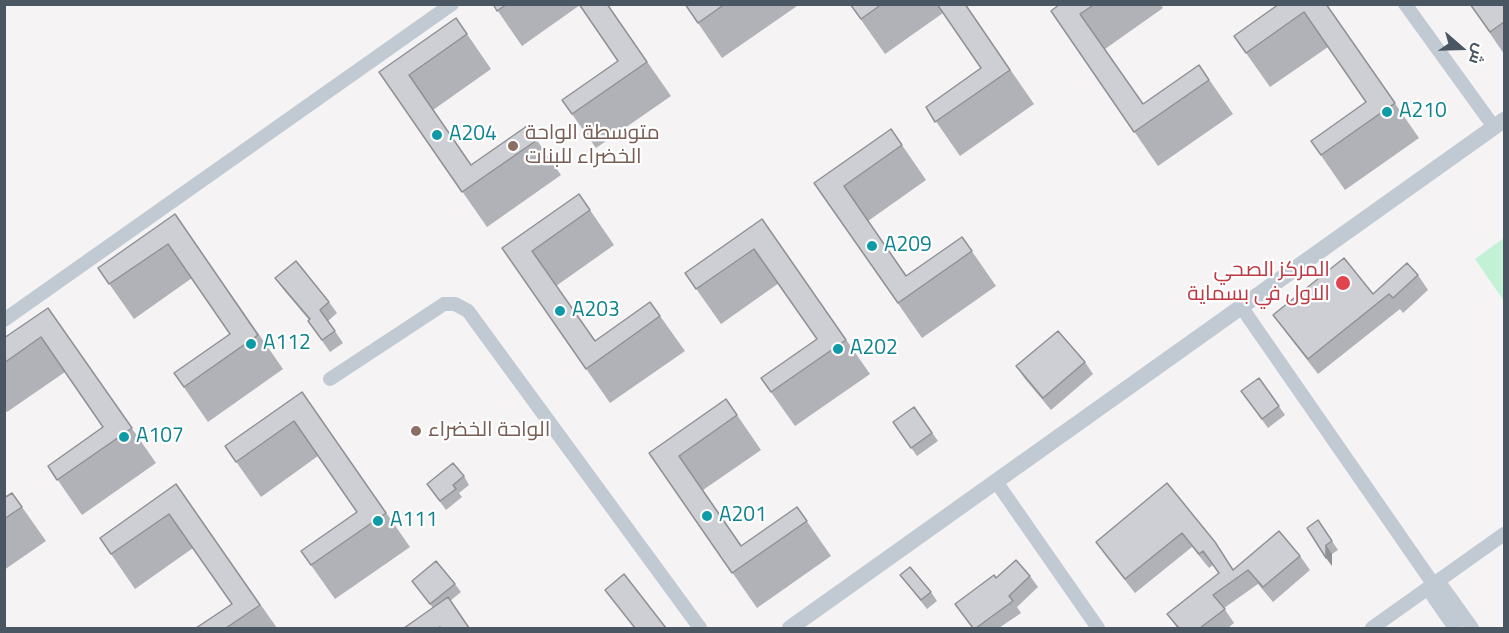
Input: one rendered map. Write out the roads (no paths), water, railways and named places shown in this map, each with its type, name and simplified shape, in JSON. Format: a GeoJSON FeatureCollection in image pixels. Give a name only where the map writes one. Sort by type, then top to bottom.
{"type":"FeatureCollection","features":[{"type":"Feature","properties":{"kind":"street"},"geometry":{"type":"LineString","coordinates":[[4,320],[452,4]]}},
{"type":"Feature","properties":{"kind":"street"},"geometry":{"type":"LineString","coordinates":[[790,628],[1499,124],[1405,4]]}},
{"type":"Feature","properties":{"kind":"street"},"geometry":{"type":"LineString","coordinates":[[330,379],[444,304],[455,304],[468,311],[700,628]]}},
{"type":"Feature","properties":{"kind":"street"},"geometry":{"type":"LineString","coordinates":[[1242,308],[1434,585],[1472,628]]}},
{"type":"Feature","properties":{"kind":"street"},"geometry":{"type":"LineString","coordinates":[[997,483],[1098,628]]}},
{"type":"Feature","properties":{"kind":"street"},"geometry":{"type":"LineString","coordinates":[[1372,628],[1504,534]]}},
{"type":"Feature","properties":{"kind":"street"},"geometry":{"type":"LineString","coordinates":[[1434,585],[1455,628]]}},
{"type":"Feature","properties":{"kind":"place","name":"A210"},"geometry":{"type":"Point","coordinates":[1387,112]}},
{"type":"Feature","properties":{"kind":"place","name":"A204"},"geometry":{"type":"Point","coordinates":[437,135]}},
{"type":"Feature","properties":{"kind":"place","name":"متوسطة الواحة الخضراء للبنات"},"geometry":{"type":"Point","coordinates":[513,146]}},
{"type":"Feature","properties":{"kind":"place","name":"A209"},"geometry":{"type":"Point","coordinates":[872,246]}},
{"type":"Feature","properties":{"kind":"place","name":"المركز الصحي الاول في بسماية"},"geometry":{"type":"Point","coordinates":[1343,283]}},
{"type":"Feature","properties":{"kind":"place","name":"A203"},"geometry":{"type":"Point","coordinates":[560,311]}},
{"type":"Feature","properties":{"kind":"place","name":"A112"},"geometry":{"type":"Point","coordinates":[251,344]}},
{"type":"Feature","properties":{"kind":"place","name":"A202"},"geometry":{"type":"Point","coordinates":[838,349]}},
{"type":"Feature","properties":{"kind":"place","name":"الواحة الخضراء"},"geometry":{"type":"Point","coordinates":[416,431]}},
{"type":"Feature","properties":{"kind":"place","name":"A107"},"geometry":{"type":"Point","coordinates":[124,437]}},
{"type":"Feature","properties":{"kind":"place","name":"A201"},"geometry":{"type":"Point","coordinates":[707,516]}},
{"type":"Feature","properties":{"kind":"place","name":"A111"},"geometry":{"type":"Point","coordinates":[378,521]}}]}
